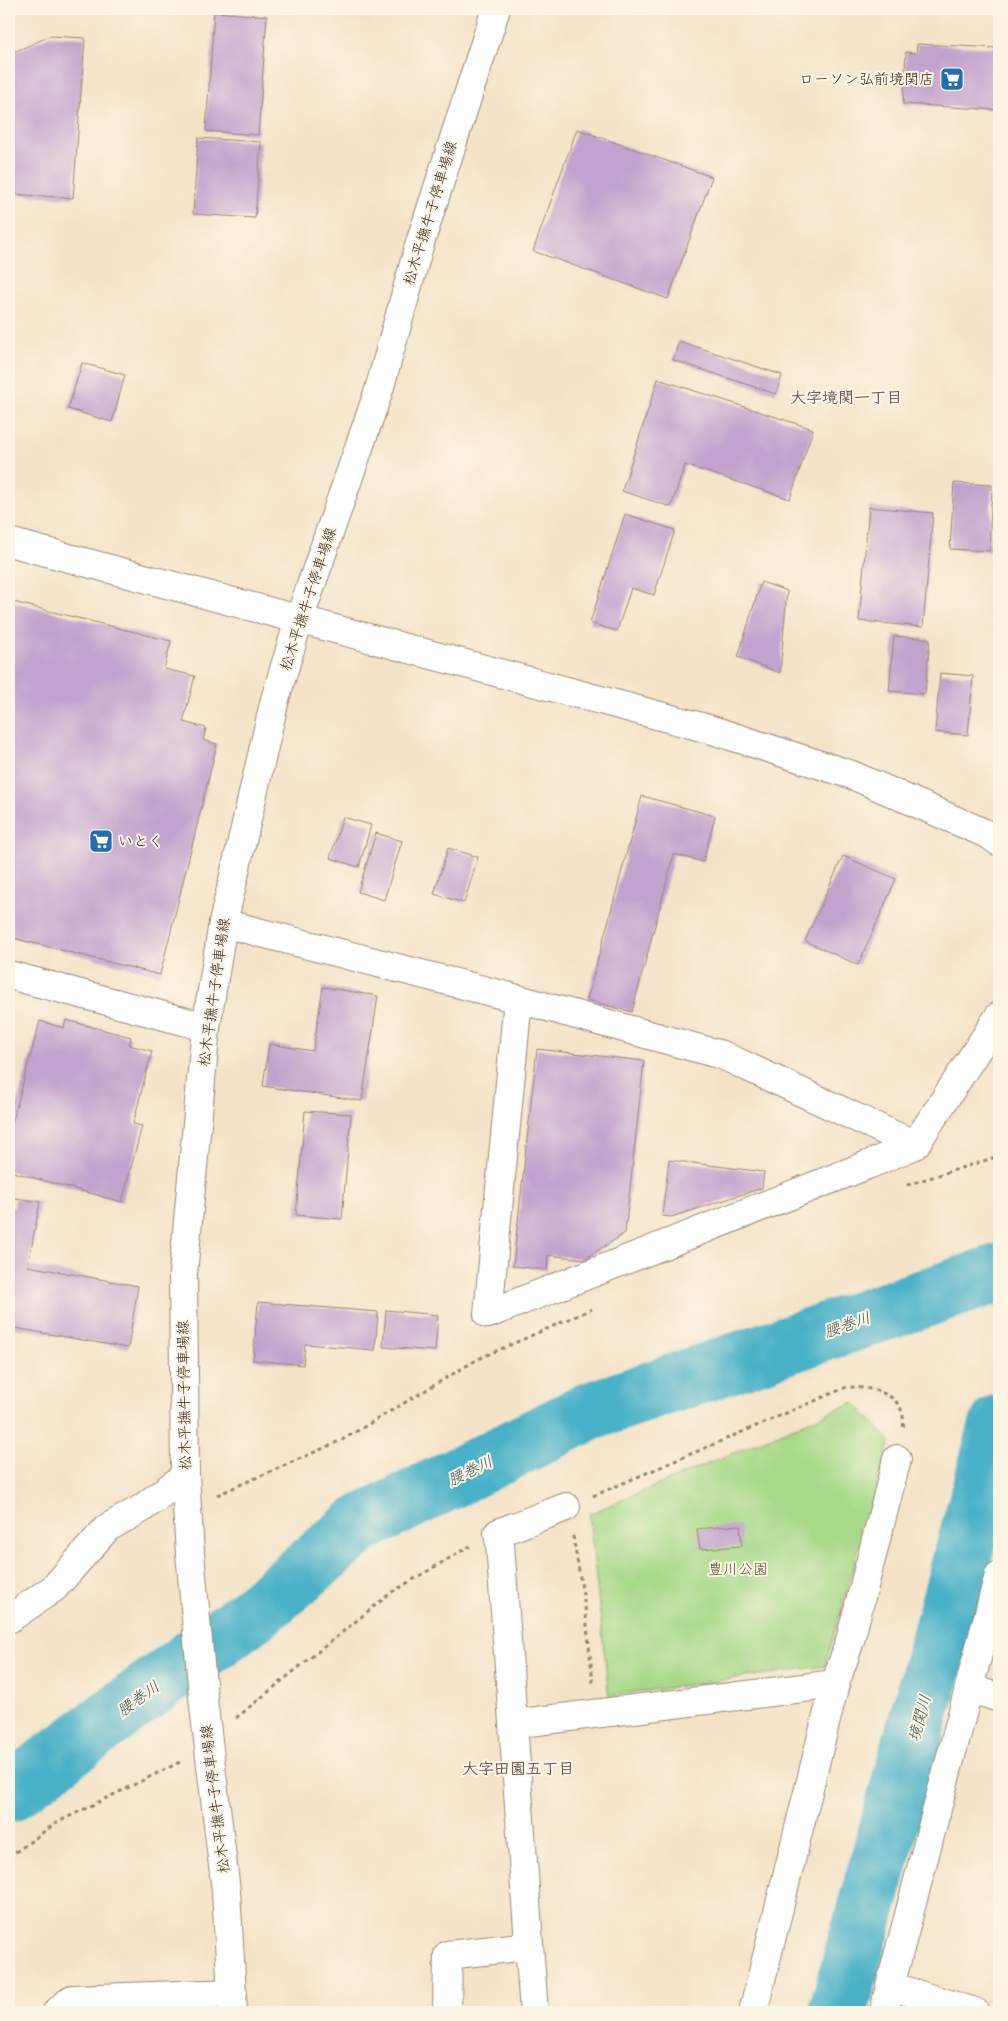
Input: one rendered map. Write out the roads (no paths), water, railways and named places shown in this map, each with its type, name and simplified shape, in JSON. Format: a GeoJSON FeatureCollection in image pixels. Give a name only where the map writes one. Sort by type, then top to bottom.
{"type":"FeatureCollection","features":[{"type":"Feature","properties":{"kind":"street","name":"松木平撫牛子停車場線"},"geometry":{"type":"LineString","coordinates":[[233,2002],[226,1891],[204,1707],[185,1476],[183,1274],[206,1027],[223,923],[274,699],[299,620],[379,390],[418,246],[496,9]]}},
{"type":"Feature","properties":{"kind":"street"},"geometry":{"type":"LineString","coordinates":[[9,542],[709,729],[852,775],[989,835],[999,842]]}},
{"type":"Feature","properties":{"kind":"street"},"geometry":{"type":"LineString","coordinates":[[223,923],[518,999],[722,1055],[915,1144]]}},
{"type":"Feature","properties":{"kind":"street"},"geometry":{"type":"LineString","coordinates":[[9,975],[206,1027]]}},
{"type":"Feature","properties":{"kind":"street"},"geometry":{"type":"LineString","coordinates":[[518,999],[488,1314],[861,1168],[915,1144],[999,1016]]}},
{"type":"Feature","properties":{"kind":"street"},"geometry":{"type":"LineString","coordinates":[[753,2012],[835,1684],[852,1634],[897,1459]]}},
{"type":"Feature","properties":{"kind":"street"},"geometry":{"type":"LineString","coordinates":[[9,1619],[54,1588],[107,1528],[140,1509],[185,1476]]}},
{"type":"Feature","properties":{"kind":"street"},"geometry":{"type":"LineString","coordinates":[[534,2012],[498,1532],[576,1503]]}},
{"type":"Feature","properties":{"kind":"street"},"geometry":{"type":"LineString","coordinates":[[884,2012],[999,1575]]}},
{"type":"Feature","properties":{"kind":"street"},"geometry":{"type":"LineString","coordinates":[[513,1724],[835,1684]]}},
{"type":"Feature","properties":{"kind":"street"},"geometry":{"type":"LineString","coordinates":[[969,1688],[999,1698]]}},
{"type":"Feature","properties":{"kind":"street"},"geometry":{"type":"LineString","coordinates":[[447,2012],[448,1955],[529,1946]]}},
{"type":"Feature","properties":{"kind":"street"},"geometry":{"type":"LineString","coordinates":[[890,1986],[975,2012]]}},
{"type":"Feature","properties":{"kind":"street"},"geometry":{"type":"LineString","coordinates":[[57,2012],[72,1999],[233,2002]]}},
{"type":"Feature","properties":{"kind":"waterway","name":"腰巻川"},"geometry":{"type":"LineString","coordinates":[[9,1793],[259,1609],[361,1524],[588,1412],[999,1273]]}},
{"type":"Feature","properties":{"kind":"waterway","name":"境関川"},"geometry":{"type":"LineString","coordinates":[[838,2012],[999,1424]]}},
{"type":"Feature","properties":{"kind":"place","name":"ローソン弘前境関店"},"geometry":{"type":"Point","coordinates":[952,79]}},
{"type":"Feature","properties":{"kind":"place","name":"いとく"},"geometry":{"type":"Point","coordinates":[101,841]}},
{"type":"Feature","properties":{"kind":"district","name":"大字境関一丁目"},"geometry":{"type":"Point","coordinates":[846,397]}},
{"type":"Feature","properties":{"kind":"district","name":"大字田園五丁目"},"geometry":{"type":"Point","coordinates":[518,1768]}},
{"type":"Feature","properties":{"kind":"park label","name":"豊川公園"},"geometry":{"type":"Point","coordinates":[738,1569]}}]}
